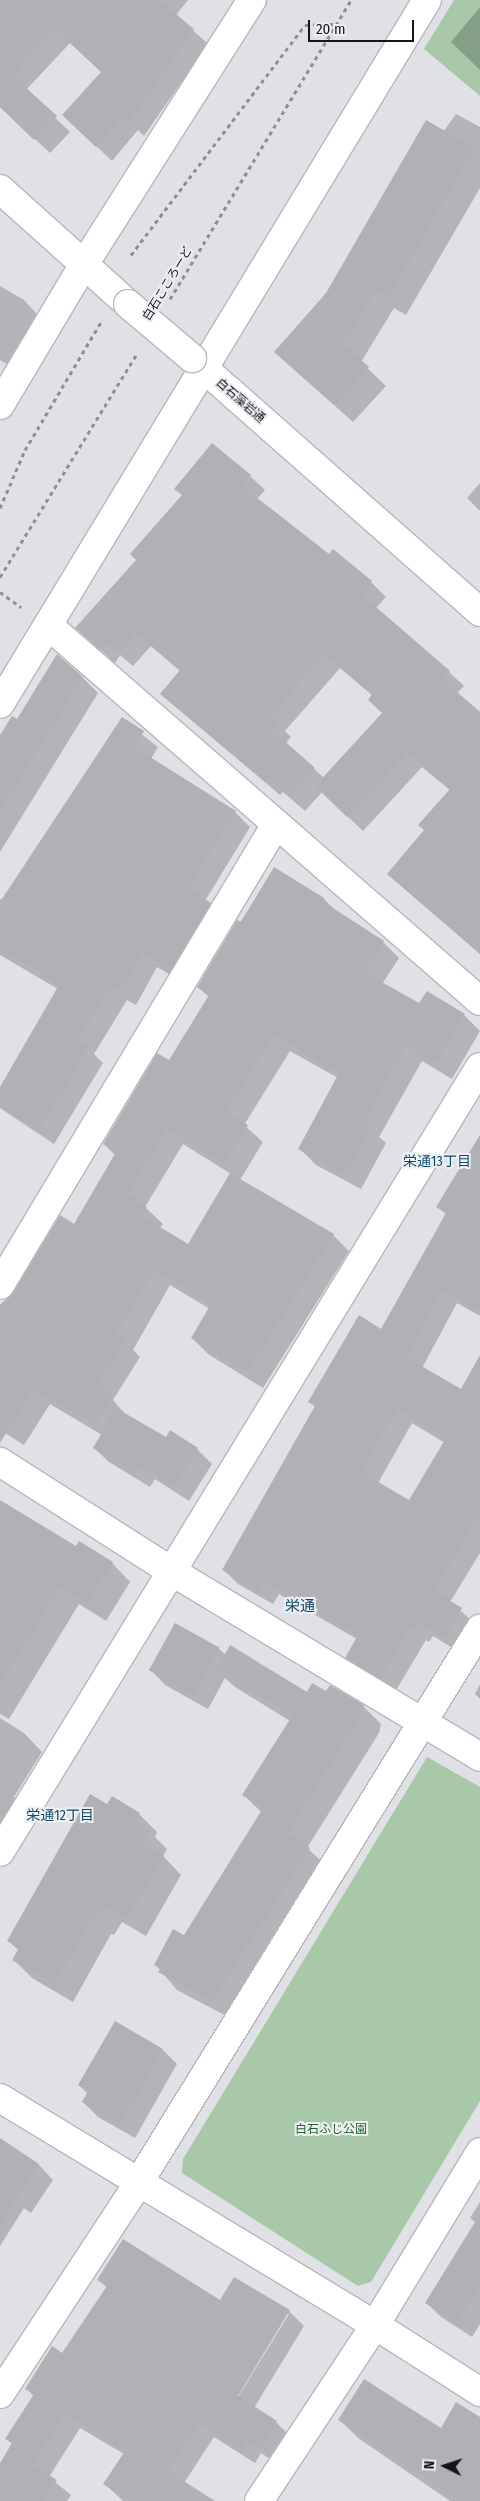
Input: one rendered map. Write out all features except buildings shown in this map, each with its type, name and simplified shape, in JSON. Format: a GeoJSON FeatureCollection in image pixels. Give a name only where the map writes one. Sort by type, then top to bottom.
{"type":"FeatureCollection","features":[{"type":"Feature","properties":{"kind":"street"},"geometry":{"type":"LineString","coordinates":[[0,405],[83,266],[252,0]]}},
{"type":"Feature","properties":{"kind":"street"},"geometry":{"type":"LineString","coordinates":[[0,704],[49,626],[198,363],[427,0]]}},
{"type":"Feature","properties":{"kind":"street","name":"白石藻岩通"},"geometry":{"type":"LineString","coordinates":[[0,189],[83,266],[198,363],[480,612]]}},
{"type":"Feature","properties":{"kind":"street"},"geometry":{"type":"LineString","coordinates":[[49,626],[275,826],[480,1001]]}},
{"type":"Feature","properties":{"kind":"street"},"geometry":{"type":"LineString","coordinates":[[0,1285],[275,826]]}},
{"type":"Feature","properties":{"kind":"street"},"geometry":{"type":"LineString","coordinates":[[0,1852],[480,1067]]}},
{"type":"Feature","properties":{"kind":"street"},"geometry":{"type":"LineString","coordinates":[[0,1462],[171,1571],[480,1757]]}},
{"type":"Feature","properties":{"kind":"street"},"geometry":{"type":"LineString","coordinates":[[0,2394],[139,2182],[480,1629]]}},
{"type":"Feature","properties":{"kind":"street"},"geometry":{"type":"LineString","coordinates":[[0,2098],[375,2325],[480,2392]]}},
{"type":"Feature","properties":{"kind":"street"},"geometry":{"type":"LineString","coordinates":[[259,2501],[375,2325],[480,2152]]}},
{"type":"Feature","properties":{"kind":"path","name":"白石こころーど"},"geometry":{"type":"LineString","coordinates":[[168,301],[351,0]]}},
{"type":"Feature","properties":{"kind":"path"},"geometry":{"type":"LineString","coordinates":[[0,508],[25,450],[117,295],[305,25],[336,24]]}},
{"type":"Feature","properties":{"kind":"path"},"geometry":{"type":"LineString","coordinates":[[0,577],[138,351]]}},
{"type":"Feature","properties":{"kind":"green space"},"geometry":{"type":"Polygon","coordinates":[[[454,0],[480,0],[480,96],[424,49],[454,0]]]}},
{"type":"Feature","properties":{"kind":"green space","name":"白石ふじ公園"},"geometry":{"type":"Polygon","coordinates":[[[427,1757],[480,1787],[480,2101],[371,2282],[358,2286],[182,2173],[183,2159],[427,1757]]]}},
{"type":"Feature","properties":{"kind":"district","name":"栄通13丁目"},"geometry":{"type":"Point","coordinates":[437,1162]}},
{"type":"Feature","properties":{"kind":"district","name":"栄通"},"geometry":{"type":"Point","coordinates":[300,1607]}},
{"type":"Feature","properties":{"kind":"district","name":"栄通12丁目"},"geometry":{"type":"Point","coordinates":[60,1816]}}]}
